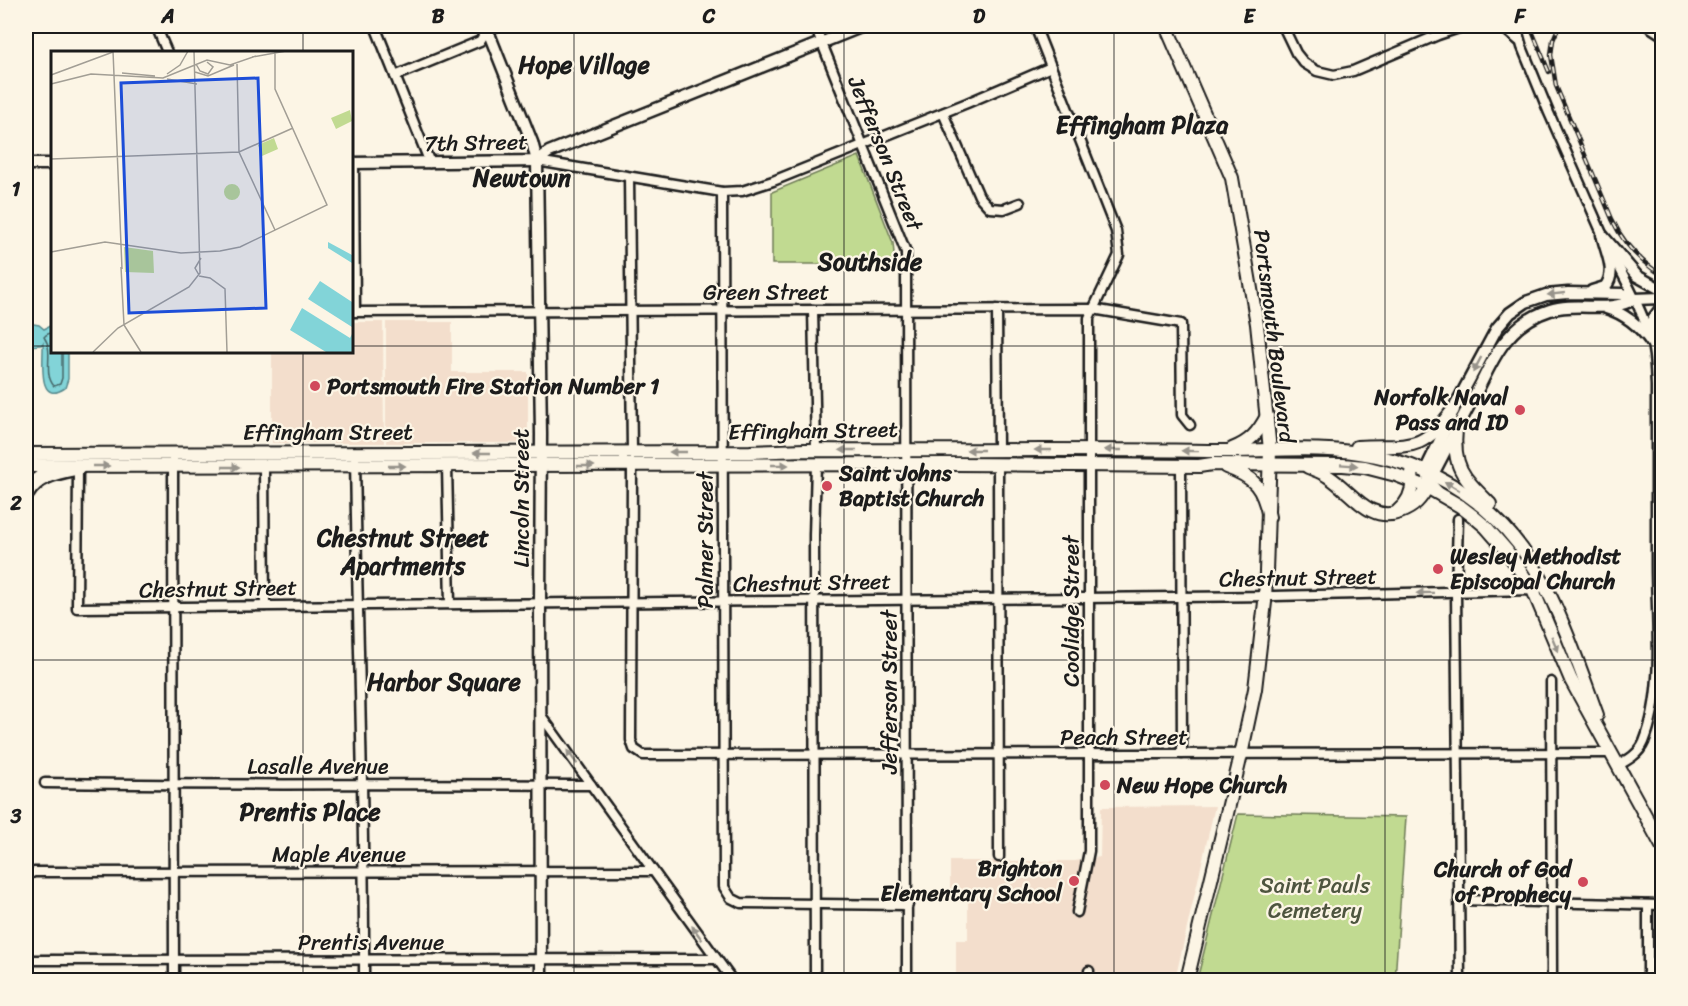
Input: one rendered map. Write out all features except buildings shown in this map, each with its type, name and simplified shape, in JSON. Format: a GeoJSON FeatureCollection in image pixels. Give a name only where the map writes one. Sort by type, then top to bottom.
{"type":"FeatureCollection","features":[{"type":"Feature","properties":{"kind":"highway"},"geometry":{"type":"LineString","coordinates":[[26,493],[32,484],[47,474],[78,466]]}},
{"type":"Feature","properties":{"kind":"main road","name":"Portsmouth Boulevard"},"geometry":{"type":"LineString","coordinates":[[1166,26],[1232,178],[1256,315],[1270,450],[1266,596],[1255,688],[1187,981]]}},
{"type":"Feature","properties":{"kind":"main road"},"geometry":{"type":"LineString","coordinates":[[1335,449],[1412,444],[1426,439],[1453,410]]}},
{"type":"Feature","properties":{"kind":"main road"},"geometry":{"type":"LineString","coordinates":[[1227,451],[1245,444],[1254,436],[1267,416]]}},
{"type":"Feature","properties":{"kind":"main road"},"geometry":{"type":"LineString","coordinates":[[1456,429],[1455,451],[1461,472],[1498,512],[1525,553]]}},
{"type":"Feature","properties":{"kind":"main road","name":"Effingham Street"},"geometry":{"type":"LineString","coordinates":[[26,466],[632,466],[816,450],[1335,449],[1374,455],[1406,464],[1429,479],[1444,497],[1467,511],[1497,539],[1517,564],[1533,590],[1571,680],[1611,753]]}},
{"type":"Feature","properties":{"kind":"main road","name":"Effingham Street"},"geometry":{"type":"LineString","coordinates":[[26,454],[632,452],[816,465],[1343,465],[1365,467],[1413,481],[1429,479],[1452,485],[1485,509],[1505,528],[1536,568],[1571,644],[1611,753]]}},
{"type":"Feature","properties":{"kind":"main road"},"geometry":{"type":"LineString","coordinates":[[1217,464],[1238,471],[1252,480],[1263,496],[1269,517]]}},
{"type":"Feature","properties":{"kind":"main road"},"geometry":{"type":"LineString","coordinates":[[1289,464],[1323,473],[1373,512],[1385,515],[1394,514],[1415,505],[1422,496],[1429,479]]}},
{"type":"Feature","properties":{"kind":"main road"},"geometry":{"type":"LineString","coordinates":[[1394,514],[1406,502],[1413,481],[1406,464]]}},
{"type":"Feature","properties":{"kind":"main road"},"geometry":{"type":"LineString","coordinates":[[1611,753],[1662,846]]}},
{"type":"Feature","properties":{"kind":"street"},"geometry":{"type":"LineString","coordinates":[[156,26],[167,51]]}},
{"type":"Feature","properties":{"kind":"street"},"geometry":{"type":"LineString","coordinates":[[375,26],[430,163]]}},
{"type":"Feature","properties":{"kind":"street","name":"Jefferson Street"},"geometry":{"type":"LineString","coordinates":[[815,26],[906,252],[907,981]]}},
{"type":"Feature","properties":{"kind":"street","name":"7th Street"},"geometry":{"type":"LineString","coordinates":[[352,163],[537,161],[549,152],[863,26]]}},
{"type":"Feature","properties":{"kind":"street","name":"Coolidge Street"},"geometry":{"type":"LineString","coordinates":[[1035,26],[1116,231],[1119,255],[1089,318],[1089,858],[1077,912]]}},
{"type":"Feature","properties":{"kind":"street"},"geometry":{"type":"LineString","coordinates":[[1283,26],[1296,53],[1304,63],[1317,71],[1334,75],[1346,73],[1465,26]]}},
{"type":"Feature","properties":{"kind":"street"},"geometry":{"type":"LineString","coordinates":[[1497,26],[1511,34],[1522,47]]}},
{"type":"Feature","properties":{"kind":"street"},"geometry":{"type":"LineString","coordinates":[[1516,26],[1522,47],[1602,235],[1635,299],[1652,343]]}},
{"type":"Feature","properties":{"kind":"street"},"geometry":{"type":"LineString","coordinates":[[1648,26],[1662,35]]}},
{"type":"Feature","properties":{"kind":"street"},"geometry":{"type":"LineString","coordinates":[[395,76],[480,41],[490,27]]}},
{"type":"Feature","properties":{"kind":"street","name":"Lincoln Street"},"geometry":{"type":"LineString","coordinates":[[490,27],[537,161],[541,981]]}},
{"type":"Feature","properties":{"kind":"street"},"geometry":{"type":"LineString","coordinates":[[537,161],[722,192],[742,191],[773,181],[943,113],[1051,67]]}},
{"type":"Feature","properties":{"kind":"street"},"geometry":{"type":"LineString","coordinates":[[943,113],[980,196],[990,208],[1004,209],[1020,203]]}},
{"type":"Feature","properties":{"kind":"street"},"geometry":{"type":"LineString","coordinates":[[352,163],[353,312]]}},
{"type":"Feature","properties":{"kind":"street"},"geometry":{"type":"LineString","coordinates":[[26,164],[51,164]]}},
{"type":"Feature","properties":{"kind":"street"},"geometry":{"type":"LineString","coordinates":[[629,177],[632,452]]}},
{"type":"Feature","properties":{"kind":"street","name":"Palmer Street"},"geometry":{"type":"LineString","coordinates":[[722,192],[724,887],[731,898],[741,903],[815,904]]}},
{"type":"Feature","properties":{"kind":"street"},"geometry":{"type":"LineString","coordinates":[[1602,235],[1637,276],[1662,290]]}},
{"type":"Feature","properties":{"kind":"street"},"geometry":{"type":"LineString","coordinates":[[1582,292],[1602,289],[1610,278],[1611,266],[1602,235]]}},
{"type":"Feature","properties":{"kind":"street"},"geometry":{"type":"LineString","coordinates":[[1429,479],[1429,461],[1453,410],[1497,328],[1510,313],[1526,302],[1556,293],[1623,294],[1635,299],[1662,298]]}},
{"type":"Feature","properties":{"kind":"street"},"geometry":{"type":"LineString","coordinates":[[1429,479],[1495,358],[1508,338],[1519,327],[1539,314],[1553,309],[1572,306],[1624,305],[1635,299]]}},
{"type":"Feature","properties":{"kind":"street"},"geometry":{"type":"LineString","coordinates":[[1600,306],[1631,321],[1644,332],[1652,343]]}},
{"type":"Feature","properties":{"kind":"street"},"geometry":{"type":"LineString","coordinates":[[1617,766],[1640,749],[1658,706],[1659,494],[1656,387],[1652,343],[1653,319],[1662,307]]}},
{"type":"Feature","properties":{"kind":"street"},"geometry":{"type":"LineString","coordinates":[[997,309],[998,450]]}},
{"type":"Feature","properties":{"kind":"street","name":"Green Street"},"geometry":{"type":"LineString","coordinates":[[353,312],[1093,309],[1181,324],[1182,415],[1190,425]]}},
{"type":"Feature","properties":{"kind":"street"},"geometry":{"type":"LineString","coordinates":[[813,310],[816,450]]}},
{"type":"Feature","properties":{"kind":"street"},"geometry":{"type":"LineString","coordinates":[[355,453],[364,981]]}},
{"type":"Feature","properties":{"kind":"street"},"geometry":{"type":"LineString","coordinates":[[173,454],[174,981]]}},
{"type":"Feature","properties":{"kind":"street"},"geometry":{"type":"LineString","coordinates":[[815,981],[816,465]]}},
{"type":"Feature","properties":{"kind":"street"},"geometry":{"type":"LineString","coordinates":[[998,465],[999,857]]}},
{"type":"Feature","properties":{"kind":"street"},"geometry":{"type":"LineString","coordinates":[[1181,465],[1182,754]]}},
{"type":"Feature","properties":{"kind":"street","name":"Chestnut Street"},"geometry":{"type":"LineString","coordinates":[[78,466],[77,608],[1266,596],[1547,590]]}},
{"type":"Feature","properties":{"kind":"street"},"geometry":{"type":"LineString","coordinates":[[447,466],[450,604]]}},
{"type":"Feature","properties":{"kind":"street"},"geometry":{"type":"LineString","coordinates":[[632,466],[632,602]]}},
{"type":"Feature","properties":{"kind":"street"},"geometry":{"type":"LineString","coordinates":[[264,467],[265,606]]}},
{"type":"Feature","properties":{"kind":"street"},"geometry":{"type":"LineString","coordinates":[[1458,519],[1456,592],[1460,981]]}},
{"type":"Feature","properties":{"kind":"street","name":"Peach Street"},"geometry":{"type":"LineString","coordinates":[[632,602],[631,740],[634,749],[643,755],[1611,753]]}},
{"type":"Feature","properties":{"kind":"street"},"geometry":{"type":"LineString","coordinates":[[1551,682],[1552,981]]}},
{"type":"Feature","properties":{"kind":"street"},"geometry":{"type":"LineString","coordinates":[[540,714],[732,981]]}},
{"type":"Feature","properties":{"kind":"street","name":"Lasalle Avenue"},"geometry":{"type":"LineString","coordinates":[[45,783],[591,785]]}},
{"type":"Feature","properties":{"kind":"street","name":"Maple Avenue"},"geometry":{"type":"LineString","coordinates":[[26,876],[34,872],[653,871]]}},
{"type":"Feature","properties":{"kind":"street"},"geometry":{"type":"LineString","coordinates":[[1459,900],[1662,905]]}},
{"type":"Feature","properties":{"kind":"street"},"geometry":{"type":"LineString","coordinates":[[815,904],[908,905]]}},
{"type":"Feature","properties":{"kind":"street"},"geometry":{"type":"LineString","coordinates":[[1648,904],[1648,981]]}},
{"type":"Feature","properties":{"kind":"street","name":"Prentis Avenue"},"geometry":{"type":"LineString","coordinates":[[26,960],[716,959]]}},
{"type":"Feature","properties":{"kind":"shaded area"},"geometry":{"type":"Polygon","coordinates":[[[352,322],[383,322],[384,443],[272,443],[272,352],[352,352],[352,322]]]}},
{"type":"Feature","properties":{"kind":"shaded area"},"geometry":{"type":"Polygon","coordinates":[[[386,322],[452,322],[452,372],[528,372],[528,443],[386,443],[386,322]]]}},
{"type":"Feature","properties":{"kind":"shaded area","name":"Brighton Elementary School"},"geometry":{"type":"Polygon","coordinates":[[[1215,806],[1175,980],[956,980],[956,940],[968,940],[968,901],[950,901],[950,861],[1075,861],[1100,857],[1101,807],[1215,806]]]}},
{"type":"Feature","properties":{"kind":"green space"},"geometry":{"type":"Polygon","coordinates":[[[859,156],[893,243],[895,264],[772,264],[772,192],[859,156]]]}},
{"type":"Feature","properties":{"kind":"green space","name":"Saint Pauls Cemetery"},"geometry":{"type":"Polygon","coordinates":[[[1238,814],[1406,817],[1395,980],[1197,980],[1238,814]]]}},
{"type":"Feature","properties":{"kind":"water"},"geometry":{"type":"Polygon","coordinates":[[[28,323],[39,325],[44,329],[51,326],[51,352],[68,352],[68,379],[65,388],[56,392],[49,391],[44,378],[43,343],[26,346],[26,325],[28,323]]]}},
{"type":"Feature","properties":{"kind":"railway"},"geometry":{"type":"LineString","coordinates":[[1530,26],[1549,72]]}},
{"type":"Feature","properties":{"kind":"railway"},"geometry":{"type":"LineString","coordinates":[[1559,26],[1553,40],[1551,55],[1556,86],[1616,228],[1639,257],[1662,275]]}},
{"type":"Feature","properties":{"kind":"place","name":"Portsmouth Fire Station Number 1"},"geometry":{"type":"Point","coordinates":[315,386]}},
{"type":"Feature","properties":{"kind":"place","name":"Norfolk Naval Pass and ID"},"geometry":{"type":"Point","coordinates":[1520,410]}},
{"type":"Feature","properties":{"kind":"place","name":"Saint Johns Baptist Church"},"geometry":{"type":"Point","coordinates":[827,486]}},
{"type":"Feature","properties":{"kind":"place","name":"Wesley Methodist Episcopal Church"},"geometry":{"type":"Point","coordinates":[1438,569]}},
{"type":"Feature","properties":{"kind":"place","name":"New Hope Church"},"geometry":{"type":"Point","coordinates":[1105,785]}},
{"type":"Feature","properties":{"kind":"place","name":"Brighton Elementary School"},"geometry":{"type":"Point","coordinates":[1074,881]}},
{"type":"Feature","properties":{"kind":"place","name":"Church of God of Prophecy"},"geometry":{"type":"Point","coordinates":[1583,882]}},
{"type":"Feature","properties":{"kind":"district","name":"Hope Village"},"geometry":{"type":"Point","coordinates":[584,65]}},
{"type":"Feature","properties":{"kind":"district","name":"Effingham Plaza"},"geometry":{"type":"Point","coordinates":[1142,125]}},
{"type":"Feature","properties":{"kind":"district","name":"Newtown"},"geometry":{"type":"Point","coordinates":[522,178]}},
{"type":"Feature","properties":{"kind":"district","name":"Southside"},"geometry":{"type":"Point","coordinates":[870,262]}},
{"type":"Feature","properties":{"kind":"district","name":"Chestnut Street Apartments"},"geometry":{"type":"Point","coordinates":[403,552]}},
{"type":"Feature","properties":{"kind":"district","name":"Harbor Square"},"geometry":{"type":"Point","coordinates":[444,682]}},
{"type":"Feature","properties":{"kind":"district","name":"Prentis Place"},"geometry":{"type":"Point","coordinates":[310,812]}}]}
